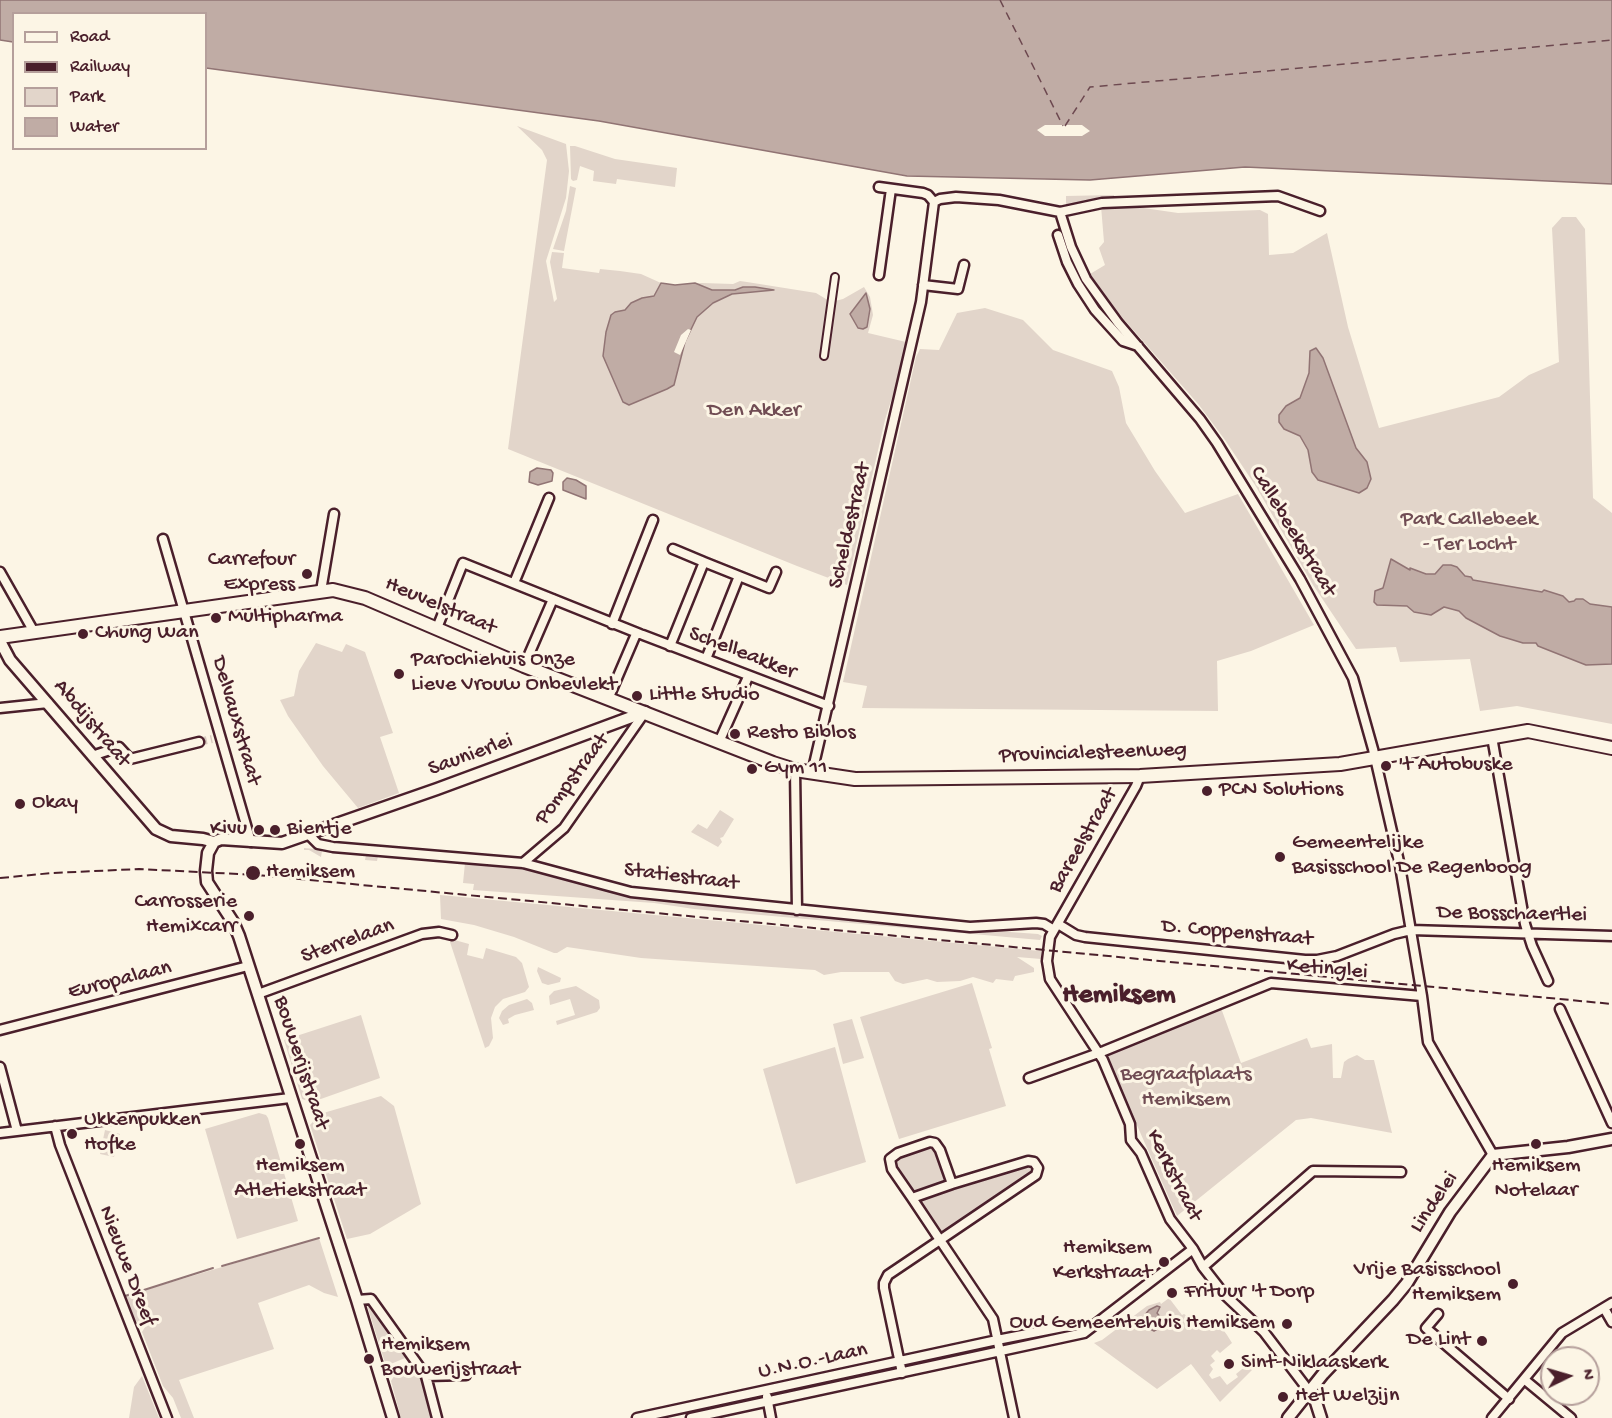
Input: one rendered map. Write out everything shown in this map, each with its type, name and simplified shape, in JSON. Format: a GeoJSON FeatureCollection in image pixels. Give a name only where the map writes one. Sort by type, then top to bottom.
{"type":"FeatureCollection","features":[{"type":"Feature","properties":{"kind":"main road","name":"Heuvelstraat"},"geometry":{"type":"LineString","coordinates":[[0,639],[34,632],[333,590],[365,598],[524,666],[609,697],[719,742],[795,770],[812,773]]}},
{"type":"Feature","properties":{"kind":"main road","name":"Provincialesteenweg"},"geometry":{"type":"LineString","coordinates":[[812,773],[866,780],[1140,776],[1340,764],[1528,731],[1612,748]]}},
{"type":"Feature","properties":{"kind":"street"},"geometry":{"type":"LineString","coordinates":[[879,187],[923,193],[934,202],[956,197],[999,200],[1060,212],[1102,203],[1278,196],[1320,211]]}},
{"type":"Feature","properties":{"kind":"street"},"geometry":{"type":"LineString","coordinates":[[879,275],[891,189]]}},
{"type":"Feature","properties":{"kind":"street","name":"Scheldestraat"},"geometry":{"type":"LineString","coordinates":[[812,773],[923,285],[934,202]]}},
{"type":"Feature","properties":{"kind":"street","name":"Callebeekstraat"},"geometry":{"type":"LineString","coordinates":[[1060,212],[1071,247],[1086,279],[1118,323],[1200,419],[1217,443],[1300,579],[1353,678],[1375,759],[1411,930],[1428,1042],[1493,1155]]}},
{"type":"Feature","properties":{"kind":"street","name":"Callebeekstraat"},"geometry":{"type":"LineString","coordinates":[[1058,235],[1078,285],[1095,310],[1123,341],[1138,346]]}},
{"type":"Feature","properties":{"kind":"street"},"geometry":{"type":"LineString","coordinates":[[923,285],[958,290],[964,266]]}},
{"type":"Feature","properties":{"kind":"street"},"geometry":{"type":"LineString","coordinates":[[824,356],[835,277]]}},
{"type":"Feature","properties":{"kind":"street"},"geometry":{"type":"LineString","coordinates":[[514,583],[549,498]]}},
{"type":"Feature","properties":{"kind":"street"},"geometry":{"type":"LineString","coordinates":[[321,591],[334,514]]}},
{"type":"Feature","properties":{"kind":"street"},"geometry":{"type":"LineString","coordinates":[[612,624],[653,520]]}},
{"type":"Feature","properties":{"kind":"street","name":"Delvauxstraat"},"geometry":{"type":"LineString","coordinates":[[163,539],[185,610],[216,738],[251,842]]}},
{"type":"Feature","properties":{"kind":"street"},"geometry":{"type":"LineString","coordinates":[[673,549],[769,588],[776,572]]}},
{"type":"Feature","properties":{"kind":"street"},"geometry":{"type":"LineString","coordinates":[[670,646],[704,562]]}},
{"type":"Feature","properties":{"kind":"street","name":"Schelleakker"},"geometry":{"type":"LineString","coordinates":[[437,628],[463,563],[640,635],[829,706]]}},
{"type":"Feature","properties":{"kind":"street"},"geometry":{"type":"LineString","coordinates":[[0,572],[34,632]]}},
{"type":"Feature","properties":{"kind":"street"},"geometry":{"type":"LineString","coordinates":[[706,659],[739,576]]}},
{"type":"Feature","properties":{"kind":"street"},"geometry":{"type":"LineString","coordinates":[[524,666],[553,599]]}},
{"type":"Feature","properties":{"kind":"street"},"geometry":{"type":"LineString","coordinates":[[609,697],[640,635]]}},
{"type":"Feature","properties":{"kind":"street","name":"Abdijstraat"},"geometry":{"type":"LineString","coordinates":[[0,639],[10,660],[156,829]]}},
{"type":"Feature","properties":{"kind":"street"},"geometry":{"type":"LineString","coordinates":[[719,742],[748,677]]}},
{"type":"Feature","properties":{"kind":"street"},"geometry":{"type":"LineString","coordinates":[[0,708],[48,703]]}},
{"type":"Feature","properties":{"kind":"street","name":"Saunierlei"},"geometry":{"type":"LineString","coordinates":[[156,829],[171,836],[214,842],[221,839],[282,843],[645,712]]}},
{"type":"Feature","properties":{"kind":"street","name":"Pompstraat"},"geometry":{"type":"LineString","coordinates":[[523,863],[564,828],[645,712]]}},
{"type":"Feature","properties":{"kind":"street"},"geometry":{"type":"LineString","coordinates":[[1492,737],[1527,934],[1548,981]]}},
{"type":"Feature","properties":{"kind":"street"},"geometry":{"type":"LineString","coordinates":[[92,756],[119,747],[130,759],[199,742]]}},
{"type":"Feature","properties":{"kind":"street"},"geometry":{"type":"LineString","coordinates":[[795,770],[797,910]]}},
{"type":"Feature","properties":{"kind":"street","name":"Bareelstraat"},"geometry":{"type":"LineString","coordinates":[[1056,927],[1140,776]]}},
{"type":"Feature","properties":{"kind":"street","name":"Statiestraat"},"geometry":{"type":"LineString","coordinates":[[308,834],[318,843],[333,847],[523,863],[631,892],[970,927],[1036,923],[1056,927]]}},
{"type":"Feature","properties":{"kind":"street","name":"Bouwerijstraat"},"geometry":{"type":"LineString","coordinates":[[214,842],[208,853],[207,882],[233,922],[258,994],[393,1418]]}},
{"type":"Feature","properties":{"kind":"street","name":"D. Coppenstraat"},"geometry":{"type":"LineString","coordinates":[[1056,927],[1085,937],[1317,960],[1337,956],[1394,934],[1411,930]]}},
{"type":"Feature","properties":{"kind":"street","name":"Kerkstraat"},"geometry":{"type":"LineString","coordinates":[[1056,927],[1048,945],[1050,979],[1099,1053],[1130,1124],[1131,1140],[1141,1153],[1170,1219],[1193,1249],[1203,1268],[1240,1312],[1264,1332],[1309,1391]]}},
{"type":"Feature","properties":{"kind":"street","name":"De Bosschaertlei"},"geometry":{"type":"LineString","coordinates":[[1411,930],[1612,936]]}},
{"type":"Feature","properties":{"kind":"street","name":"Sterrelaan"},"geometry":{"type":"LineString","coordinates":[[258,994],[422,934],[439,932],[452,935]]}},
{"type":"Feature","properties":{"kind":"street","name":"Europalaan"},"geometry":{"type":"LineString","coordinates":[[0,1030],[248,966]]}},
{"type":"Feature","properties":{"kind":"street","name":"Ketinglei"},"geometry":{"type":"LineString","coordinates":[[1029,1077],[1099,1053],[1271,983],[1422,996]]}},
{"type":"Feature","properties":{"kind":"street"},"geometry":{"type":"LineString","coordinates":[[1560,1010],[1612,1124]]}},
{"type":"Feature","properties":{"kind":"street"},"geometry":{"type":"LineString","coordinates":[[0,1067],[17,1131]]}},
{"type":"Feature","properties":{"kind":"street"},"geometry":{"type":"LineString","coordinates":[[0,1085],[8,1101]]}},
{"type":"Feature","properties":{"kind":"street"},"geometry":{"type":"LineString","coordinates":[[0,1132],[290,1098]]}},
{"type":"Feature","properties":{"kind":"street","name":"Nieuwe Dreef"},"geometry":{"type":"LineString","coordinates":[[55,1126],[60,1145],[167,1418]]}},
{"type":"Feature","properties":{"kind":"street"},"geometry":{"type":"LineString","coordinates":[[1493,1155],[1568,1147],[1612,1139]]}},
{"type":"Feature","properties":{"kind":"street"},"geometry":{"type":"LineString","coordinates":[[952,1184],[940,1150],[934,1143],[930,1142],[898,1153],[890,1159],[890,1164],[993,1320],[1014,1418]]}},
{"type":"Feature","properties":{"kind":"street","name":"Lindelei"},"geometry":{"type":"LineString","coordinates":[[1288,1418],[1309,1391],[1400,1292],[1450,1212],[1493,1155]]}},
{"type":"Feature","properties":{"kind":"street"},"geometry":{"type":"LineString","coordinates":[[902,1373],[884,1283],[888,1275],[1036,1175],[1038,1168],[1034,1162],[1028,1161],[912,1198]]}},
{"type":"Feature","properties":{"kind":"street"},"geometry":{"type":"LineString","coordinates":[[1203,1268],[1313,1171],[1401,1173]]}},
{"type":"Feature","properties":{"kind":"street","name":"U.N.O.-Laan"},"geometry":{"type":"LineString","coordinates":[[691,1418],[1077,1336],[1088,1331],[1193,1249]]}},
{"type":"Feature","properties":{"kind":"street"},"geometry":{"type":"LineString","coordinates":[[357,1300],[371,1299],[426,1376],[437,1418]]}},
{"type":"Feature","properties":{"kind":"street"},"geometry":{"type":"LineString","coordinates":[[1492,1418],[1562,1333],[1608,1306],[1612,1322]]}},
{"type":"Feature","properties":{"kind":"street"},"geometry":{"type":"LineString","coordinates":[[1438,1314],[1426,1328],[1509,1399]]}},
{"type":"Feature","properties":{"kind":"street","name":"U.N.O.-Laan"},"geometry":{"type":"LineString","coordinates":[[637,1418],[997,1340],[1063,1327],[1080,1328],[1097,1324]]}},
{"type":"Feature","properties":{"kind":"street"},"geometry":{"type":"LineString","coordinates":[[426,1376],[466,1375]]}},
{"type":"Feature","properties":{"kind":"street"},"geometry":{"type":"LineString","coordinates":[[1525,1380],[1571,1418]]}},
{"type":"Feature","properties":{"kind":"street"},"geometry":{"type":"LineString","coordinates":[[765,1390],[771,1418]]}},
{"type":"Feature","properties":{"kind":"street"},"geometry":{"type":"LineString","coordinates":[[1309,1391],[1314,1396],[1321,1418]]}},
{"type":"Feature","properties":{"kind":"green space","name":"Den Akker"},"geometry":{"type":"Polygon","coordinates":[[[517,126],[566,144],[569,171],[566,198],[546,261],[554,302],[557,299],[550,262],[552,252],[564,253],[562,268],[599,273],[600,269],[641,274],[661,283],[675,285],[733,284],[740,281],[816,293],[831,302],[843,299],[864,287],[870,297],[873,315],[868,333],[906,342],[885,420],[847,585],[508,449],[547,160],[542,150],[517,126]]]}},
{"type":"Feature","properties":{"kind":"green space"},"geometry":{"type":"Polygon","coordinates":[[[570,146],[615,159],[677,168],[675,187],[617,179],[616,184],[593,181],[594,171],[580,166],[577,180],[573,181],[571,179],[570,146]]]}},
{"type":"Feature","properties":{"kind":"green space"},"geometry":{"type":"Polygon","coordinates":[[[570,186],[576,188],[564,251],[553,249],[566,211],[570,186]]]}},
{"type":"Feature","properties":{"kind":"green space"},"geometry":{"type":"Polygon","coordinates":[[[1114,195],[1115,198],[1066,206],[1066,196],[1114,195]]]}},
{"type":"Feature","properties":{"kind":"green space","name":"Park Callebeek - Ter Locht"},"geometry":{"type":"Polygon","coordinates":[[[1123,205],[1178,213],[1260,210],[1268,214],[1269,255],[1293,253],[1327,233],[1348,327],[1379,428],[1499,397],[1529,375],[1559,362],[1552,228],[1562,217],[1576,217],[1585,229],[1593,498],[1612,513],[1612,724],[1517,706],[1480,711],[1470,659],[1400,662],[1396,647],[1356,649],[1313,585],[1255,485],[1225,440],[1199,405],[1113,307],[1090,274],[1105,265],[1099,248],[1104,242],[1101,206],[1123,205]]]}},
{"type":"Feature","properties":{"kind":"green space"},"geometry":{"type":"Polygon","coordinates":[[[985,308],[1023,320],[1053,350],[1112,371],[1119,387],[1126,423],[1155,471],[1185,513],[1238,494],[1314,625],[1251,651],[1217,661],[1218,711],[862,708],[867,686],[843,682],[916,357],[920,349],[939,350],[957,313],[985,308]]]}},
{"type":"Feature","properties":{"kind":"green space"},"geometry":{"type":"Polygon","coordinates":[[[316,643],[342,652],[346,644],[365,652],[393,733],[380,737],[399,793],[358,808],[323,766],[288,716],[280,700],[294,696],[299,671],[316,643]]]}},
{"type":"Feature","properties":{"kind":"green space"},"geometry":{"type":"Polygon","coordinates":[[[720,810],[734,819],[723,837],[720,838],[722,842],[718,847],[691,832],[698,824],[707,829],[720,810]]]}},
{"type":"Feature","properties":{"kind":"green space"},"geometry":{"type":"Polygon","coordinates":[[[304,848],[521,866],[628,893],[1042,936],[1040,940],[694,909],[654,903],[473,890],[474,884],[463,883],[465,863],[378,856],[377,861],[365,860],[366,855],[322,851],[321,857],[304,848]]]}},
{"type":"Feature","properties":{"kind":"green space"},"geometry":{"type":"Polygon","coordinates":[[[440,895],[1041,951],[1041,959],[1017,957],[1034,968],[1034,972],[1015,976],[1013,981],[996,979],[993,983],[973,977],[960,981],[937,982],[927,979],[903,984],[895,981],[889,972],[841,972],[824,975],[815,970],[641,958],[567,947],[554,953],[514,937],[474,925],[441,919],[440,895]]]}},
{"type":"Feature","properties":{"kind":"green space"},"geometry":{"type":"Polygon","coordinates":[[[451,939],[469,944],[467,955],[483,959],[486,948],[516,957],[522,963],[529,987],[525,992],[503,999],[495,1007],[491,1018],[493,1038],[489,1046],[485,1048],[450,942],[451,939]]]}},
{"type":"Feature","properties":{"kind":"green space"},"geometry":{"type":"Polygon","coordinates":[[[538,967],[561,978],[560,982],[548,985],[542,983],[537,971],[538,967]]]}},
{"type":"Feature","properties":{"kind":"green space"},"geometry":{"type":"Polygon","coordinates":[[[972,983],[992,1048],[989,1049],[1006,1106],[899,1139],[860,1017],[972,983]]]}},
{"type":"Feature","properties":{"kind":"green space"},"geometry":{"type":"Polygon","coordinates":[[[576,986],[599,1000],[600,1008],[597,1012],[557,1025],[556,1021],[575,1015],[570,999],[550,1005],[549,996],[554,991],[576,986]]]}},
{"type":"Feature","properties":{"kind":"green space"},"geometry":{"type":"Polygon","coordinates":[[[527,999],[532,1003],[534,1010],[515,1015],[508,1019],[509,1023],[503,1025],[499,1018],[502,1011],[509,1005],[527,999]]]}},
{"type":"Feature","properties":{"kind":"green space","name":"Begraafplaats Hemiksem"},"geometry":{"type":"Polygon","coordinates":[[[1221,1008],[1241,1063],[1307,1038],[1311,1048],[1332,1044],[1333,1078],[1341,1078],[1344,1062],[1357,1055],[1365,1060],[1374,1060],[1392,1133],[1311,1118],[1296,1120],[1177,1216],[1106,1055],[1221,1008]]]}},
{"type":"Feature","properties":{"kind":"green space"},"geometry":{"type":"Polygon","coordinates":[[[361,1015],[380,1078],[318,1100],[302,1099],[284,1040],[361,1015]]]}},
{"type":"Feature","properties":{"kind":"green space"},"geometry":{"type":"Polygon","coordinates":[[[852,1019],[864,1058],[843,1064],[833,1024],[852,1019]]]}},
{"type":"Feature","properties":{"kind":"green space"},"geometry":{"type":"Polygon","coordinates":[[[835,1047],[866,1162],[796,1184],[763,1069],[835,1047]]]}},
{"type":"Feature","properties":{"kind":"green space"},"geometry":{"type":"Polygon","coordinates":[[[381,1096],[394,1106],[421,1204],[370,1234],[347,1239],[310,1125],[320,1114],[381,1096]]]}},
{"type":"Feature","properties":{"kind":"green space"},"geometry":{"type":"Polygon","coordinates":[[[259,1113],[268,1118],[298,1221],[237,1239],[205,1129],[259,1113]]]}},
{"type":"Feature","properties":{"kind":"green space"},"geometry":{"type":"Polygon","coordinates":[[[105,1130],[120,1134],[114,1157],[100,1154],[105,1130]]]}},
{"type":"Feature","properties":{"kind":"green space"},"geometry":{"type":"Polygon","coordinates":[[[935,1143],[953,1184],[1028,1161],[1037,1172],[940,1240],[890,1159],[935,1143]]]}},
{"type":"Feature","properties":{"kind":"green space"},"geometry":{"type":"Polygon","coordinates":[[[319,1238],[338,1297],[309,1285],[258,1303],[274,1349],[179,1380],[194,1418],[181,1418],[173,1398],[163,1386],[142,1332],[145,1327],[136,1321],[125,1296],[319,1238]]]}},
{"type":"Feature","properties":{"kind":"green space"},"geometry":{"type":"Polygon","coordinates":[[[1169,1298],[1182,1315],[1200,1324],[1212,1321],[1219,1324],[1232,1343],[1220,1353],[1217,1350],[1211,1356],[1215,1361],[1210,1365],[1213,1369],[1209,1375],[1212,1379],[1220,1376],[1227,1385],[1238,1377],[1236,1374],[1247,1365],[1252,1370],[1220,1402],[1191,1364],[1157,1389],[1094,1343],[1102,1340],[1147,1306],[1160,1302],[1161,1304],[1169,1298]]]}},
{"type":"Feature","properties":{"kind":"green space"},"geometry":{"type":"Polygon","coordinates":[[[367,1305],[369,1306],[405,1358],[386,1366],[367,1305]]]}},
{"type":"Feature","properties":{"kind":"green space"},"geometry":{"type":"Polygon","coordinates":[[[405,1366],[414,1366],[421,1375],[435,1418],[401,1418],[391,1381],[396,1373],[405,1366]]]}},
{"type":"Feature","properties":{"kind":"green space"},"geometry":{"type":"Polygon","coordinates":[[[142,1376],[159,1418],[129,1418],[134,1387],[142,1376]]]}},
{"type":"Feature","properties":{"kind":"water"},"geometry":{"type":"Polygon","coordinates":[[[0,0],[1612,0],[1612,184],[1245,167],[1090,180],[907,176],[599,121],[207,68],[207,12],[12,12],[12,42],[0,40],[0,0]]]}},
{"type":"Feature","properties":{"kind":"water"},"geometry":{"type":"Polygon","coordinates":[[[661,283],[675,285],[695,283],[712,290],[755,287],[774,290],[732,294],[713,303],[697,317],[685,342],[674,385],[629,405],[623,402],[603,356],[606,332],[611,315],[625,310],[631,303],[642,298],[654,296],[661,283]]]}},
{"type":"Feature","properties":{"kind":"water"},"geometry":{"type":"Polygon","coordinates":[[[866,293],[870,309],[867,327],[863,329],[858,328],[850,314],[866,293]]]}},
{"type":"Feature","properties":{"kind":"water"},"geometry":{"type":"Polygon","coordinates":[[[1316,348],[1323,358],[1356,448],[1367,462],[1371,479],[1367,488],[1359,493],[1318,480],[1312,472],[1308,450],[1300,436],[1284,429],[1279,422],[1279,415],[1286,406],[1300,398],[1309,373],[1310,351],[1316,348]]]}},
{"type":"Feature","properties":{"kind":"water"},"geometry":{"type":"Polygon","coordinates":[[[537,468],[551,470],[552,481],[538,485],[529,482],[530,472],[537,468]]]}},
{"type":"Feature","properties":{"kind":"water"},"geometry":{"type":"Polygon","coordinates":[[[567,478],[586,486],[586,499],[563,490],[563,482],[567,478]]]}},
{"type":"Feature","properties":{"kind":"water"},"geometry":{"type":"Polygon","coordinates":[[[1391,559],[1410,570],[1410,568],[1426,574],[1435,574],[1443,565],[1451,565],[1473,580],[1542,592],[1544,590],[1563,596],[1569,602],[1583,599],[1590,604],[1612,607],[1612,664],[1586,665],[1538,646],[1536,643],[1523,643],[1500,636],[1466,618],[1459,611],[1444,607],[1431,615],[1414,612],[1407,606],[1377,605],[1374,602],[1375,591],[1383,588],[1391,559]]]}},
{"type":"Feature","properties":{"kind":"water"},"geometry":{"type":"Polygon","coordinates":[[[1160,1307],[1157,1313],[1162,1319],[1162,1326],[1154,1331],[1148,1328],[1140,1329],[1139,1322],[1149,1310],[1160,1307]]]}},
{"type":"Feature","properties":{"kind":"pier"},"geometry":{"type":"Polygon","coordinates":[[[1045,125],[1082,125],[1090,131],[1082,136],[1045,136],[1037,130],[1045,125]]]}},
{"type":"Feature","properties":{"kind":"pier"},"geometry":{"type":"Polygon","coordinates":[[[688,329],[691,330],[680,355],[674,352],[681,335],[688,329]]]}},
{"type":"Feature","properties":{"kind":"waterway"},"geometry":{"type":"LineString","coordinates":[[222,1266],[319,1238]]}},
{"type":"Feature","properties":{"kind":"waterway"},"geometry":{"type":"LineString","coordinates":[[125,1296],[213,1268]]}},
{"type":"Feature","properties":{"kind":"ferry route"},"geometry":{"type":"LineString","coordinates":[[1000,0],[1063,126]]}},
{"type":"Feature","properties":{"kind":"ferry route"},"geometry":{"type":"LineString","coordinates":[[1065,126],[1090,87],[1612,40]]}},
{"type":"Feature","properties":{"kind":"tunnel"},"geometry":{"type":"LineString","coordinates":[[199,742],[212,739]]}},
{"type":"Feature","properties":{"kind":"railway"},"geometry":{"type":"LineString","coordinates":[[0,878],[139,869],[257,875],[1612,1004]]}},
{"type":"Feature","properties":{"kind":"place","name":"Carrefour Express"},"geometry":{"type":"Point","coordinates":[307,574]}},
{"type":"Feature","properties":{"kind":"place","name":"Multipharma"},"geometry":{"type":"Point","coordinates":[216,618]}},
{"type":"Feature","properties":{"kind":"place","name":"Chung Wan"},"geometry":{"type":"Point","coordinates":[83,634]}},
{"type":"Feature","properties":{"kind":"place","name":"Parochiehuis Onze Lieve Vrouw Onbevlekt"},"geometry":{"type":"Point","coordinates":[399,674]}},
{"type":"Feature","properties":{"kind":"place","name":"Little Studio"},"geometry":{"type":"Point","coordinates":[637,696]}},
{"type":"Feature","properties":{"kind":"place","name":"Resto Biblos"},"geometry":{"type":"Point","coordinates":[735,734]}},
{"type":"Feature","properties":{"kind":"place","name":"'t Autobuske"},"geometry":{"type":"Point","coordinates":[1386,766]}},
{"type":"Feature","properties":{"kind":"place","name":"Gym 11"},"geometry":{"type":"Point","coordinates":[752,769]}},
{"type":"Feature","properties":{"kind":"place","name":"PCN Solutions"},"geometry":{"type":"Point","coordinates":[1207,791]}},
{"type":"Feature","properties":{"kind":"place","name":"Okay"},"geometry":{"type":"Point","coordinates":[20,804]}},
{"type":"Feature","properties":{"kind":"place","name":"Kivu"},"geometry":{"type":"Point","coordinates":[259,830]}},
{"type":"Feature","properties":{"kind":"place","name":"Bientje"},"geometry":{"type":"Point","coordinates":[275,830]}},
{"type":"Feature","properties":{"kind":"place","name":"Gemeentelijke Basisschool De Regenboog"},"geometry":{"type":"Point","coordinates":[1280,857]}},
{"type":"Feature","properties":{"kind":"place","name":"Hemiksem"},"geometry":{"type":"Point","coordinates":[253,873]}},
{"type":"Feature","properties":{"kind":"place","name":"Carrosserie Hemixcarr"},"geometry":{"type":"Point","coordinates":[249,916]}},
{"type":"Feature","properties":{"kind":"place","name":"Ukkenpukken Hofke"},"geometry":{"type":"Point","coordinates":[72,1134]}},
{"type":"Feature","properties":{"kind":"place","name":"Hemiksem Atletiekstraat"},"geometry":{"type":"Point","coordinates":[300,1144]}},
{"type":"Feature","properties":{"kind":"place","name":"Hemiksem Notelaar"},"geometry":{"type":"Point","coordinates":[1536,1144]}},
{"type":"Feature","properties":{"kind":"place","name":"Hemiksem Kerkstraat"},"geometry":{"type":"Point","coordinates":[1164,1262]}},
{"type":"Feature","properties":{"kind":"place","name":"Vrije Basisschool Hemiksem"},"geometry":{"type":"Point","coordinates":[1513,1284]}},
{"type":"Feature","properties":{"kind":"place","name":"Frituur 't Dorp"},"geometry":{"type":"Point","coordinates":[1172,1293]}},
{"type":"Feature","properties":{"kind":"place","name":"Oud Gemeentehuis Hemiksem"},"geometry":{"type":"Point","coordinates":[1287,1324]}},
{"type":"Feature","properties":{"kind":"place","name":"De Lint"},"geometry":{"type":"Point","coordinates":[1482,1341]}},
{"type":"Feature","properties":{"kind":"place","name":"Hemiksem Bouwerijstraat"},"geometry":{"type":"Point","coordinates":[369,1359]}},
{"type":"Feature","properties":{"kind":"place","name":"Sint-Niklaaskerk"},"geometry":{"type":"Point","coordinates":[1229,1364]}},
{"type":"Feature","properties":{"kind":"place","name":"Het Welzijn"},"geometry":{"type":"Point","coordinates":[1283,1397]}},
{"type":"Feature","properties":{"kind":"district","name":"Hemiksem"},"geometry":{"type":"Point","coordinates":[1119,997]}}]}
